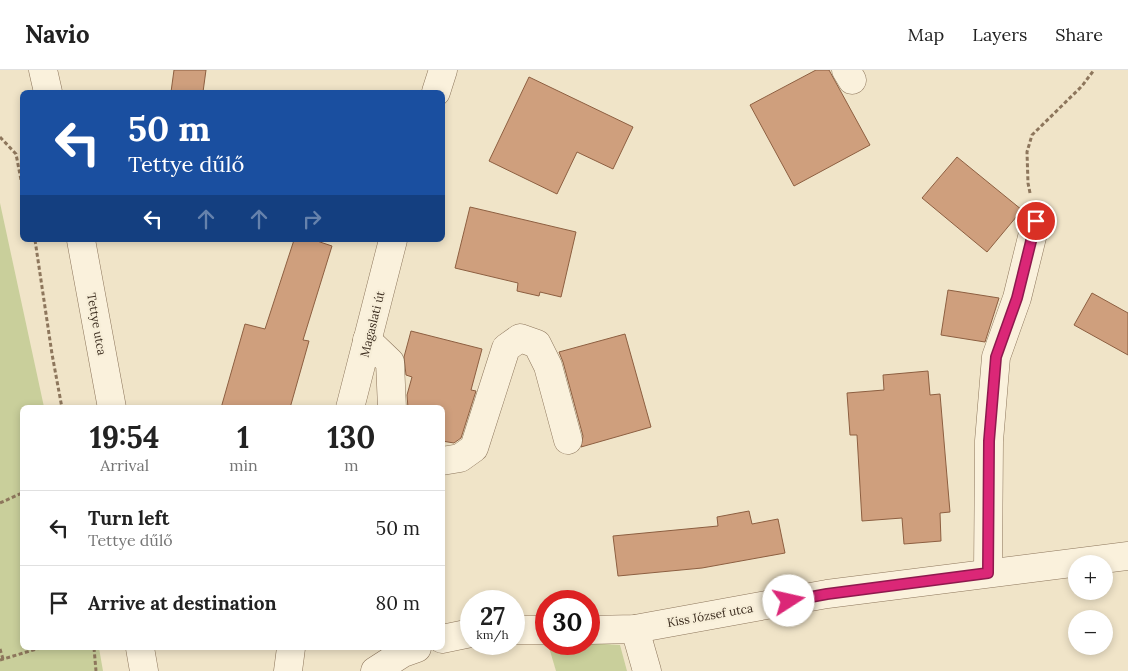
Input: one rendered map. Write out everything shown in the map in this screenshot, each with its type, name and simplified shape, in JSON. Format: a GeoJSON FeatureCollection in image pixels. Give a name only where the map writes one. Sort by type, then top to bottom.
{"type":"FeatureCollection","features":[{"type":"Feature","properties":{"kind":"street"},"geometry":{"type":"LineString","coordinates":[[43,70],[48,90]]}},
{"type":"Feature","properties":{"kind":"street"},"geometry":{"type":"LineString","coordinates":[[437,90],[443,70]]}},
{"type":"Feature","properties":{"kind":"street"},"geometry":{"type":"LineString","coordinates":[[988,573],[989,441],[996,357],[1017,298],[1036,221]]}},
{"type":"Feature","properties":{"kind":"street","name":"Tettye utca"},"geometry":{"type":"LineString","coordinates":[[81,242],[111,405]]}},
{"type":"Feature","properties":{"kind":"street","name":"Magaslati út"},"geometry":{"type":"LineString","coordinates":[[351,405],[392,242]]}},
{"type":"Feature","properties":{"kind":"street"},"geometry":{"type":"LineString","coordinates":[[445,460],[460,458],[474,448],[506,348],[520,338],[536,344],[548,366],[568,440]]}},
{"type":"Feature","properties":{"kind":"street"},"geometry":{"type":"LineString","coordinates":[[367,340],[390,362],[392,405]]}},
{"type":"Feature","properties":{"kind":"street","name":"Kiss József utca"},"geometry":{"type":"LineString","coordinates":[[600,630],[635,629],[827,594],[1128,556]]}},
{"type":"Feature","properties":{"kind":"street"},"geometry":{"type":"LineString","coordinates":[[635,629],[647,671]]}},
{"type":"Feature","properties":{"kind":"street"},"geometry":{"type":"LineString","coordinates":[[445,638],[460,635]]}},
{"type":"Feature","properties":{"kind":"street"},"geometry":{"type":"LineString","coordinates":[[140,650],[144,671]]}},
{"type":"Feature","properties":{"kind":"street"},"geometry":{"type":"LineString","coordinates":[[288,671],[291,650]]}},
{"type":"Feature","properties":{"kind":"street"},"geometry":{"type":"LineString","coordinates":[[375,671],[403,653],[411,650]]}},
{"type":"Feature","properties":{"kind":"path"},"geometry":{"type":"LineString","coordinates":[[1036,221],[1028,183],[1027,152],[1032,135],[1082,86],[1094,70]]}},
{"type":"Feature","properties":{"kind":"path"},"geometry":{"type":"LineString","coordinates":[[0,137],[16,154],[20,175]]}},
{"type":"Feature","properties":{"kind":"path"},"geometry":{"type":"LineString","coordinates":[[35,242],[61,405]]}},
{"type":"Feature","properties":{"kind":"path"},"geometry":{"type":"LineString","coordinates":[[0,503],[20,494]]}},
{"type":"Feature","properties":{"kind":"path"},"geometry":{"type":"LineString","coordinates":[[0,649],[2,659],[33,650]]}},
{"type":"Feature","properties":{"kind":"path"},"geometry":{"type":"LineString","coordinates":[[94,650],[96,671]]}},
{"type":"Feature","properties":{"kind":"green space"},"geometry":{"type":"Polygon","coordinates":[[[0,203],[44,405],[20,405],[20,650],[99,650],[103,671],[0,671],[0,203]]]}},
{"type":"Feature","properties":{"kind":"green space"},"geometry":{"type":"Polygon","coordinates":[[[600,644],[620,645],[627,671],[556,671],[551,655],[600,655],[600,644]]]}},
{"type":"Feature","properties":{"kind":"building"},"geometry":{"type":"Polygon","coordinates":[[[174,70],[206,70],[203,90],[171,90],[174,70]]]}},
{"type":"Feature","properties":{"kind":"building"},"geometry":{"type":"Polygon","coordinates":[[[816,70],[829,70],[870,145],[794,186],[750,105],[816,70]]]}},
{"type":"Feature","properties":{"kind":"building"},"geometry":{"type":"Polygon","coordinates":[[[529,77],[633,127],[613,169],[577,152],[557,194],[489,161],[529,77]]]}},
{"type":"Feature","properties":{"kind":"building"},"geometry":{"type":"Polygon","coordinates":[[[957,157],[1022,210],[987,252],[922,198],[957,157]]]}},
{"type":"Feature","properties":{"kind":"building"},"geometry":{"type":"Polygon","coordinates":[[[470,207],[576,232],[561,297],[540,292],[539,296],[517,291],[518,283],[455,268],[470,207]]]}},
{"type":"Feature","properties":{"kind":"building"},"geometry":{"type":"Polygon","coordinates":[[[293,242],[320,242],[332,246],[303,340],[309,341],[291,405],[222,405],[245,324],[265,329],[293,242]]]}},
{"type":"Feature","properties":{"kind":"building"},"geometry":{"type":"Polygon","coordinates":[[[948,290],[999,298],[985,342],[941,335],[948,290]]]}},
{"type":"Feature","properties":{"kind":"building"},"geometry":{"type":"Polygon","coordinates":[[[1092,293],[1128,313],[1128,355],[1074,325],[1092,293]]]}},
{"type":"Feature","properties":{"kind":"building"},"geometry":{"type":"Polygon","coordinates":[[[411,331],[482,349],[471,390],[476,391],[461,438],[454,443],[445,442],[445,405],[408,405],[407,395],[412,377],[406,375],[404,357],[411,331]]]}},
{"type":"Feature","properties":{"kind":"building"},"geometry":{"type":"Polygon","coordinates":[[[625,334],[651,427],[581,447],[583,436],[559,352],[625,334]]]}},
{"type":"Feature","properties":{"kind":"building"},"geometry":{"type":"Polygon","coordinates":[[[928,371],[930,395],[940,394],[950,512],[940,513],[941,541],[904,544],[902,518],[862,521],[857,435],[850,435],[847,393],[884,390],[883,375],[928,371]]]}},
{"type":"Feature","properties":{"kind":"building"},"geometry":{"type":"Polygon","coordinates":[[[749,511],[752,524],[778,519],[785,553],[702,568],[618,576],[613,536],[718,526],[717,517],[749,511]]]}},
{"type":"Feature","properties":{"kind":"route"},"geometry":{"type":"LineString","coordinates":[[789,601],[827,594],[988,573],[989,441],[996,357],[1017,298],[1036,221]]}}]}
